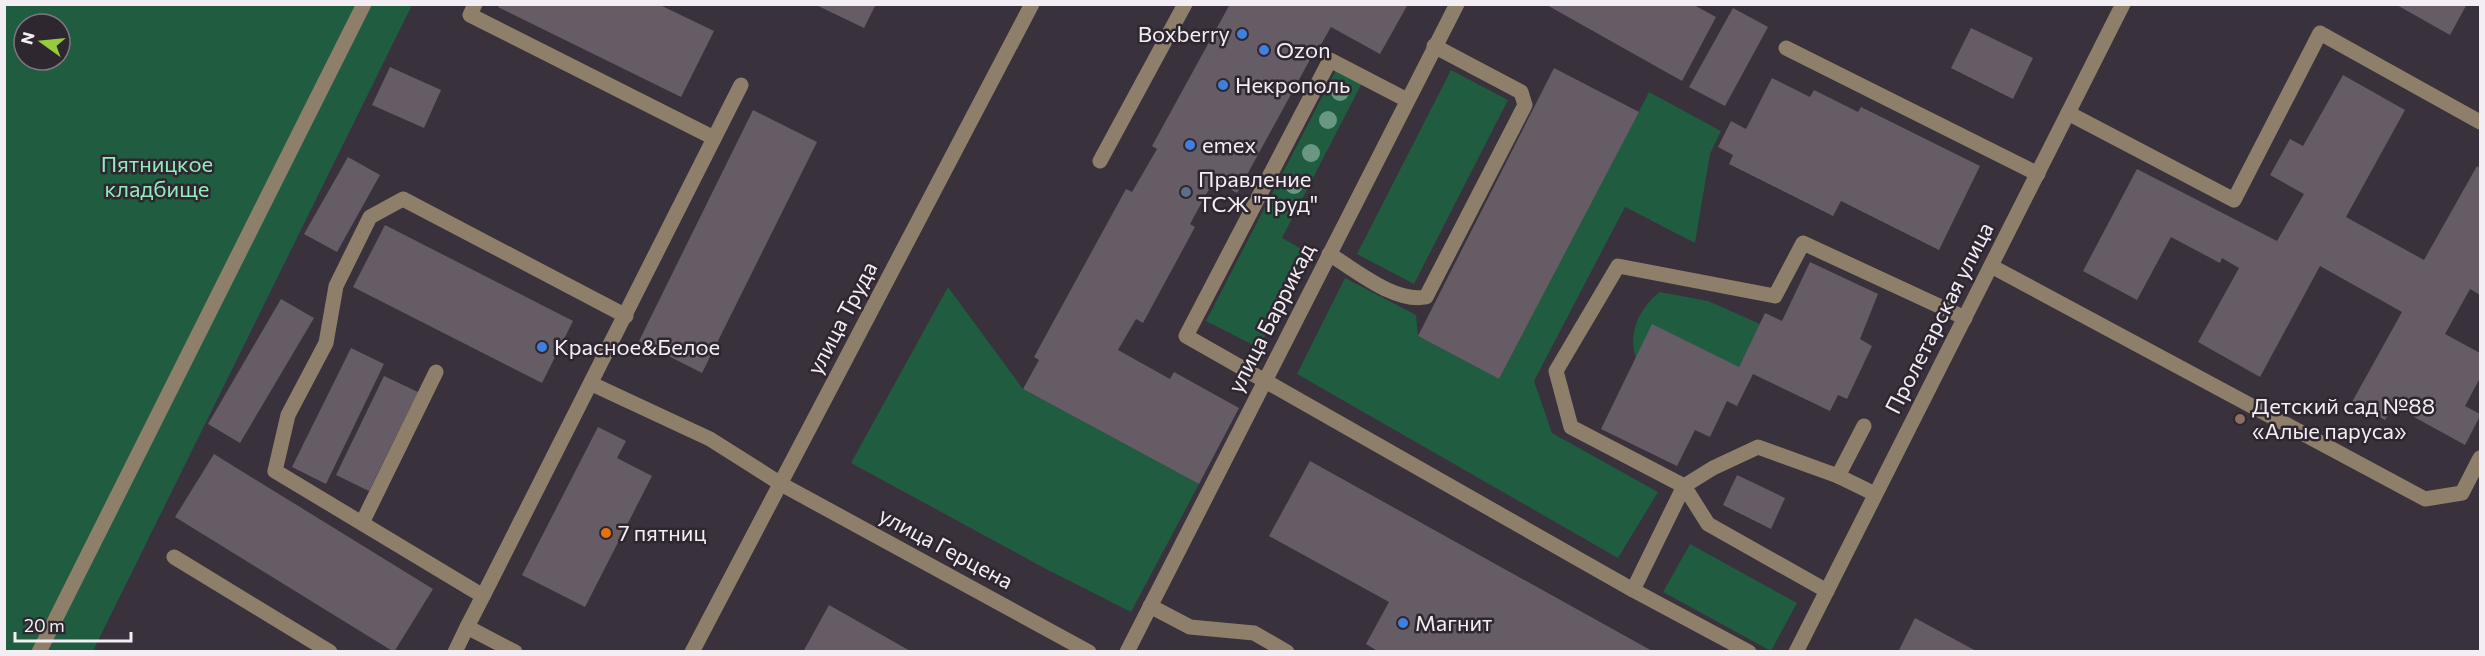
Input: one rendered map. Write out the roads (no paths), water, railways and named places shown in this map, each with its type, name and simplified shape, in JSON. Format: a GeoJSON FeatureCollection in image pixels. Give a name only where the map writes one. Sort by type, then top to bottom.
{"type":"FeatureCollection","features":[{"type":"Feature","properties":{"kind":"street"},"geometry":{"type":"LineString","coordinates":[[39,651],[364,4]]}},
{"type":"Feature","properties":{"kind":"street"},"geometry":{"type":"LineString","coordinates":[[475,4],[470,15],[714,138]]}},
{"type":"Feature","properties":{"kind":"street","name":"улица Труда"},"geometry":{"type":"LineString","coordinates":[[692,651],[1032,4]]}},
{"type":"Feature","properties":{"kind":"street"},"geometry":{"type":"LineString","coordinates":[[1100,161],[1185,4]]}},
{"type":"Feature","properties":{"kind":"street","name":"улица Баррикад"},"geometry":{"type":"LineString","coordinates":[[1127,651],[1457,4]]}},
{"type":"Feature","properties":{"kind":"street","name":"Пролетарская улица"},"geometry":{"type":"LineString","coordinates":[[1796,651],[2123,4]]}},
{"type":"Feature","properties":{"kind":"street"},"geometry":{"type":"LineString","coordinates":[[2068,113],[2234,200],[2320,33],[2481,122]]}},
{"type":"Feature","properties":{"kind":"street"},"geometry":{"type":"LineString","coordinates":[[1329,254],[1390,290],[1414,299],[1426,297],[1525,105],[1521,92],[1434,46]]}},
{"type":"Feature","properties":{"kind":"street"},"geometry":{"type":"LineString","coordinates":[[1786,48],[2038,174]]}},
{"type":"Feature","properties":{"kind":"street"},"geometry":{"type":"LineString","coordinates":[[1407,100],[1330,60],[1186,336],[1633,590],[1749,651]]}},
{"type":"Feature","properties":{"kind":"street"},"geometry":{"type":"LineString","coordinates":[[455,651],[592,384],[741,85]]}},
{"type":"Feature","properties":{"kind":"street"},"geometry":{"type":"LineString","coordinates":[[483,596],[275,471],[288,415],[326,343],[336,286],[370,217],[403,199],[626,316]]}},
{"type":"Feature","properties":{"kind":"street"},"geometry":{"type":"LineString","coordinates":[[1827,591],[1708,524],[1684,486],[1571,427],[1556,371],[1617,266],[1776,296],[1803,243],[1965,318]]}},
{"type":"Feature","properties":{"kind":"street"},"geometry":{"type":"LineString","coordinates":[[1991,266],[2425,499],[2462,494],[2481,458]]}},
{"type":"Feature","properties":{"kind":"street"},"geometry":{"type":"LineString","coordinates":[[362,523],[436,372]]}},
{"type":"Feature","properties":{"kind":"street","name":"улица Герцена"},"geometry":{"type":"LineString","coordinates":[[592,384],[710,439],[781,484],[1089,651]]}},
{"type":"Feature","properties":{"kind":"street"},"geometry":{"type":"LineString","coordinates":[[1838,476],[1864,426]]}},
{"type":"Feature","properties":{"kind":"street"},"geometry":{"type":"LineString","coordinates":[[1633,590],[1684,486],[1713,468],[1758,447],[1838,476],[1875,494]]}},
{"type":"Feature","properties":{"kind":"street"},"geometry":{"type":"LineString","coordinates":[[174,557],[330,651]]}},
{"type":"Feature","properties":{"kind":"street"},"geometry":{"type":"LineString","coordinates":[[1150,606],[1190,627],[1254,633],[1287,651]]}},
{"type":"Feature","properties":{"kind":"street"},"geometry":{"type":"LineString","coordinates":[[467,627],[515,651]]}},
{"type":"Feature","properties":{"kind":"place","name":"Boxberry"},"geometry":{"type":"Point","coordinates":[1242,34]}},
{"type":"Feature","properties":{"kind":"place","name":"Ozon"},"geometry":{"type":"Point","coordinates":[1264,50]}},
{"type":"Feature","properties":{"kind":"place","name":"Некрополь"},"geometry":{"type":"Point","coordinates":[1223,85]}},
{"type":"Feature","properties":{"kind":"place","name":"emex"},"geometry":{"type":"Point","coordinates":[1190,145]}},
{"type":"Feature","properties":{"kind":"place","name":"Правление ТСЖ \"Труд\""},"geometry":{"type":"Point","coordinates":[1186,192]}},
{"type":"Feature","properties":{"kind":"place","name":"Красное&Белое"},"geometry":{"type":"Point","coordinates":[542,347]}},
{"type":"Feature","properties":{"kind":"place","name":"Детский сад №88 «Алые паруса»"},"geometry":{"type":"Point","coordinates":[2240,419]}},
{"type":"Feature","properties":{"kind":"place","name":"7 пятниц"},"geometry":{"type":"Point","coordinates":[606,533]}},
{"type":"Feature","properties":{"kind":"place","name":"Магнит"},"geometry":{"type":"Point","coordinates":[1403,623]}},
{"type":"Feature","properties":{"kind":"park label","name":"Пятницкое кладбище"},"geometry":{"type":"Point","coordinates":[157,176]}}]}
